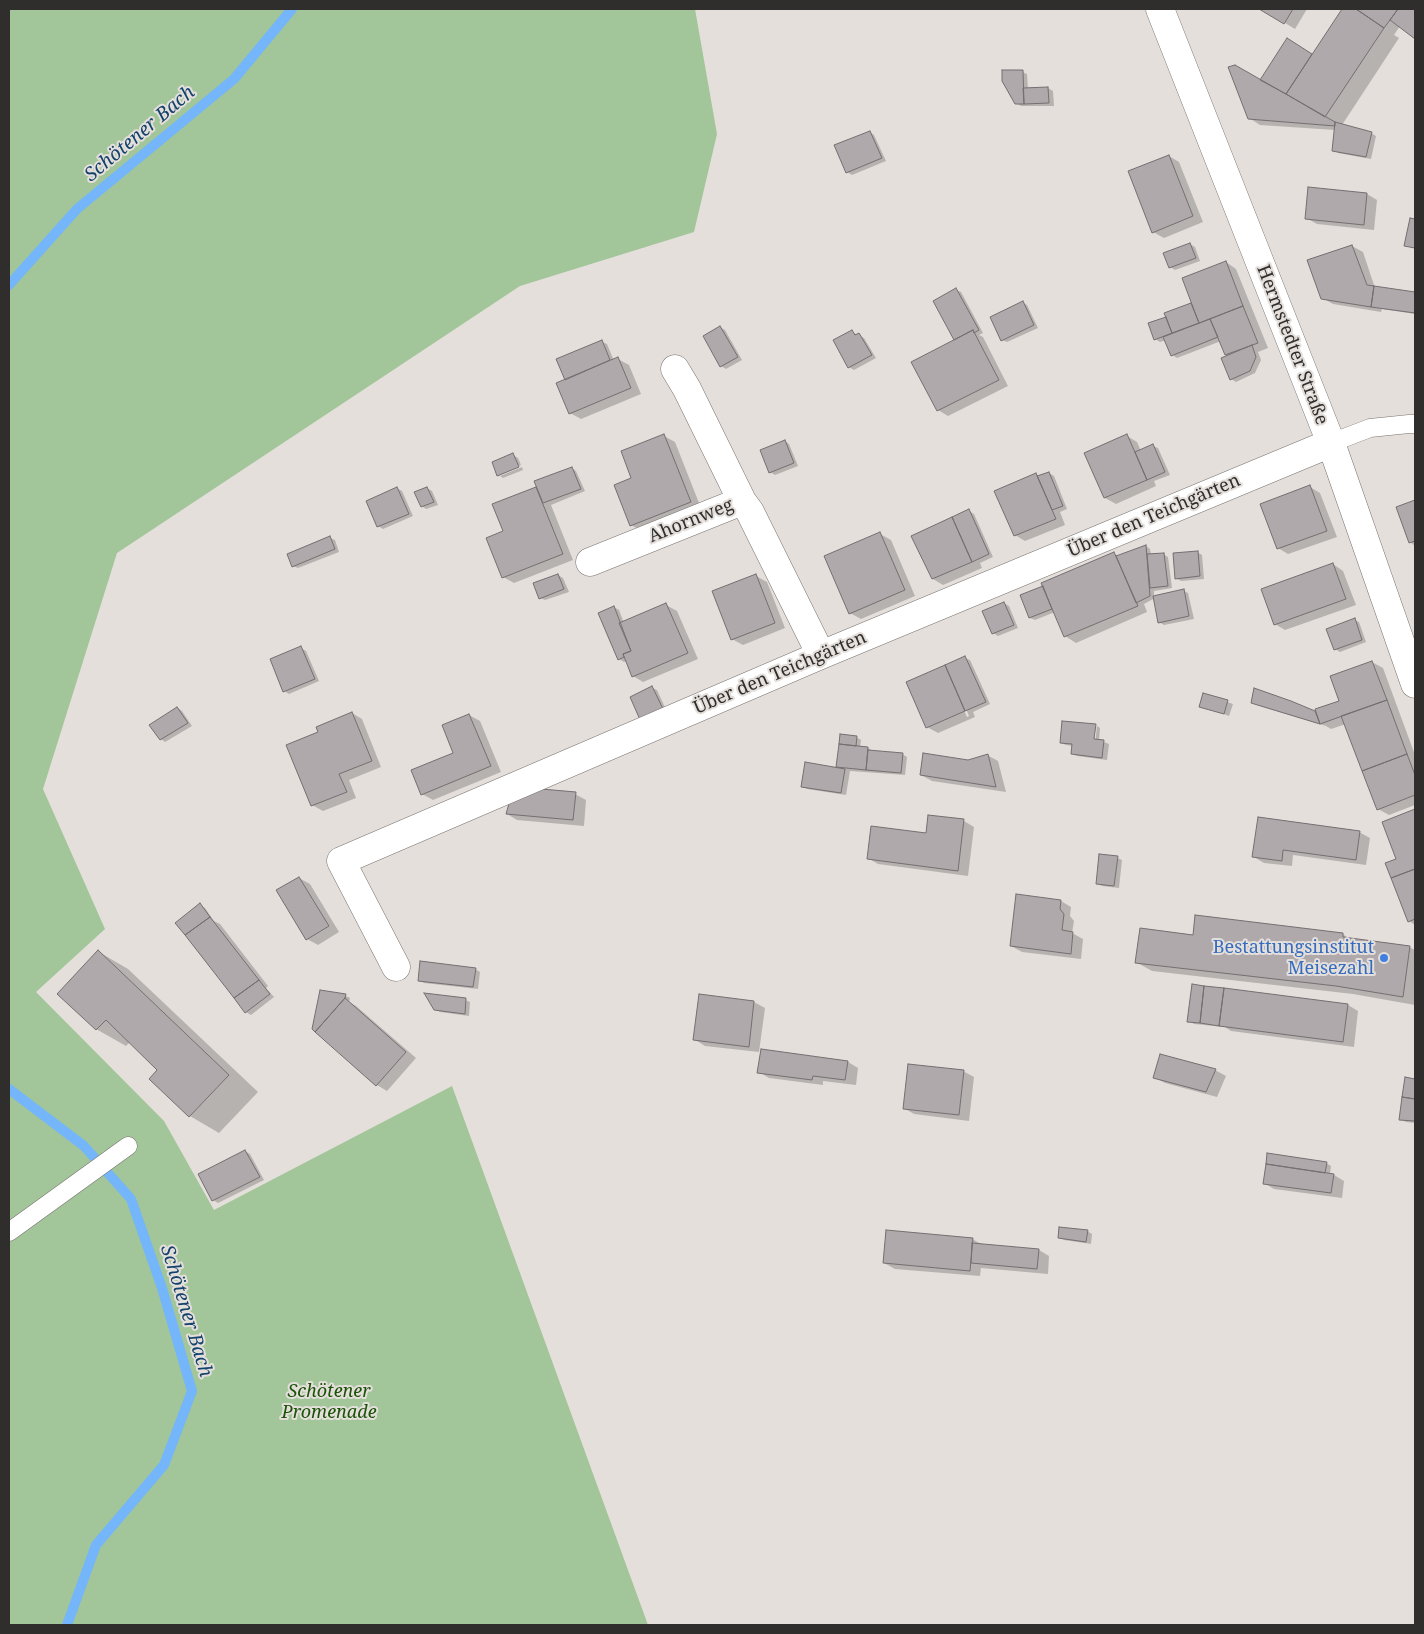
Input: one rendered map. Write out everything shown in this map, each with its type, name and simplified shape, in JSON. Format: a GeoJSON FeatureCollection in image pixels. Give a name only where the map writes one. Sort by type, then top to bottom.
{"type":"FeatureCollection","features":[{"type":"Feature","properties":{"kind":"street","name":"Hermstedter Straße"},"geometry":{"type":"LineString","coordinates":[[1160,9],[1331,443],[1415,684]]}},
{"type":"Feature","properties":{"kind":"street"},"geometry":{"type":"LineString","coordinates":[[675,369],[687,389],[742,501]]}},
{"type":"Feature","properties":{"kind":"street","name":"Über den Teichgärten"},"geometry":{"type":"LineString","coordinates":[[396,967],[341,861],[821,655],[1331,443]]}},
{"type":"Feature","properties":{"kind":"street","name":"Ahornweg"},"geometry":{"type":"LineString","coordinates":[[590,562],[742,501],[750,512],[821,655]]}},
{"type":"Feature","properties":{"kind":"lane"},"geometry":{"type":"LineString","coordinates":[[1331,443],[1370,428],[1415,424]]}},
{"type":"Feature","properties":{"kind":"lane"},"geometry":{"type":"LineString","coordinates":[[9,1232],[128,1146]]}},
{"type":"Feature","properties":{"kind":"green space","name":"Schötener Promenade"},"geometry":{"type":"Polygon","coordinates":[[[9,9],[695,9],[717,134],[694,232],[520,286],[117,553],[43,789],[105,929],[36,992],[164,1121],[214,1210],[452,1086],[648,1625],[9,1625],[9,9]]]}},
{"type":"Feature","properties":{"kind":"building"},"geometry":{"type":"Polygon","coordinates":[[[1259,9],[1293,9],[1284,24],[1259,9]]]}},
{"type":"Feature","properties":{"kind":"building"},"geometry":{"type":"Polygon","coordinates":[[[1342,9],[1356,9],[1384,28],[1325,117],[1286,94],[1342,9]]]}},
{"type":"Feature","properties":{"kind":"building"},"geometry":{"type":"Polygon","coordinates":[[[1356,9],[1398,9],[1384,28],[1356,9]]]}},
{"type":"Feature","properties":{"kind":"building"},"geometry":{"type":"Polygon","coordinates":[[[1398,9],[1415,9],[1415,39],[1390,20],[1398,9]]]}},
{"type":"Feature","properties":{"kind":"building"},"geometry":{"type":"Polygon","coordinates":[[[1287,38],[1312,54],[1286,94],[1260,80],[1287,38]]]}},
{"type":"Feature","properties":{"kind":"building"},"geometry":{"type":"Polygon","coordinates":[[[1235,65],[1335,122],[1335,126],[1248,119],[1228,67],[1235,65]]]}},
{"type":"Feature","properties":{"kind":"building"},"geometry":{"type":"Polygon","coordinates":[[[1002,70],[1023,70],[1024,104],[1015,104],[1002,81],[1002,70]]]}},
{"type":"Feature","properties":{"kind":"building"},"geometry":{"type":"Polygon","coordinates":[[[1048,87],[1049,103],[1024,104],[1023,88],[1048,87]]]}},
{"type":"Feature","properties":{"kind":"building"},"geometry":{"type":"Polygon","coordinates":[[[1335,122],[1372,132],[1366,157],[1332,151],[1335,122]]]}},
{"type":"Feature","properties":{"kind":"building"},"geometry":{"type":"Polygon","coordinates":[[[870,131],[882,158],[846,173],[834,145],[870,131]]]}},
{"type":"Feature","properties":{"kind":"building"},"geometry":{"type":"Polygon","coordinates":[[[1169,155],[1193,216],[1152,233],[1128,171],[1169,155]]]}},
{"type":"Feature","properties":{"kind":"building"},"geometry":{"type":"Polygon","coordinates":[[[1308,187],[1367,193],[1364,225],[1305,219],[1308,187]]]}},
{"type":"Feature","properties":{"kind":"building"},"geometry":{"type":"Polygon","coordinates":[[[1410,218],[1415,219],[1415,248],[1404,246],[1410,218]]]}},
{"type":"Feature","properties":{"kind":"building"},"geometry":{"type":"Polygon","coordinates":[[[1190,243],[1196,258],[1169,268],[1163,253],[1190,243]]]}},
{"type":"Feature","properties":{"kind":"building"},"geometry":{"type":"Polygon","coordinates":[[[1352,245],[1367,285],[1374,286],[1371,307],[1321,299],[1307,260],[1352,245]]]}},
{"type":"Feature","properties":{"kind":"building"},"geometry":{"type":"Polygon","coordinates":[[[1226,261],[1243,306],[1199,323],[1182,278],[1226,261]]]}},
{"type":"Feature","properties":{"kind":"building"},"geometry":{"type":"Polygon","coordinates":[[[1374,286],[1415,292],[1415,313],[1371,307],[1374,286]]]}},
{"type":"Feature","properties":{"kind":"building"},"geometry":{"type":"Polygon","coordinates":[[[956,288],[979,330],[974,333],[973,330],[954,340],[933,301],[956,288]]]}},
{"type":"Feature","properties":{"kind":"building"},"geometry":{"type":"Polygon","coordinates":[[[1023,301],[1034,325],[1001,341],[990,317],[1023,301]]]}},
{"type":"Feature","properties":{"kind":"building"},"geometry":{"type":"Polygon","coordinates":[[[1191,303],[1199,323],[1172,333],[1164,313],[1191,303]]]}},
{"type":"Feature","properties":{"kind":"building"},"geometry":{"type":"Polygon","coordinates":[[[1243,306],[1258,343],[1225,355],[1210,319],[1243,306]]]}},
{"type":"Feature","properties":{"kind":"building"},"geometry":{"type":"Polygon","coordinates":[[[1166,317],[1172,333],[1154,340],[1148,323],[1166,317]]]}},
{"type":"Feature","properties":{"kind":"building"},"geometry":{"type":"Polygon","coordinates":[[[1210,319],[1218,337],[1171,356],[1163,337],[1210,319]]]}},
{"type":"Feature","properties":{"kind":"building"},"geometry":{"type":"Polygon","coordinates":[[[720,326],[738,357],[720,367],[703,336],[720,326]]]}},
{"type":"Feature","properties":{"kind":"building"},"geometry":{"type":"Polygon","coordinates":[[[852,330],[855,335],[859,333],[872,355],[848,368],[833,340],[852,330]]]}},
{"type":"Feature","properties":{"kind":"building"},"geometry":{"type":"Polygon","coordinates":[[[973,330],[999,380],[937,411],[911,362],[973,330]]]}},
{"type":"Feature","properties":{"kind":"building"},"geometry":{"type":"Polygon","coordinates":[[[602,340],[610,360],[565,380],[556,359],[602,340]]]}},
{"type":"Feature","properties":{"kind":"building"},"geometry":{"type":"Polygon","coordinates":[[[1252,345],[1256,357],[1250,371],[1230,380],[1221,358],[1252,345]]]}},
{"type":"Feature","properties":{"kind":"building"},"geometry":{"type":"Polygon","coordinates":[[[618,357],[631,388],[569,414],[556,383],[618,357]]]}},
{"type":"Feature","properties":{"kind":"building"},"geometry":{"type":"Polygon","coordinates":[[[664,434],[691,502],[630,526],[614,485],[631,478],[621,451],[664,434]]]}},
{"type":"Feature","properties":{"kind":"building"},"geometry":{"type":"Polygon","coordinates":[[[1127,434],[1147,480],[1104,498],[1084,453],[1127,434]]]}},
{"type":"Feature","properties":{"kind":"building"},"geometry":{"type":"Polygon","coordinates":[[[785,440],[794,463],[769,473],[760,450],[785,440]]]}},
{"type":"Feature","properties":{"kind":"building"},"geometry":{"type":"Polygon","coordinates":[[[1153,444],[1165,472],[1147,480],[1135,452],[1153,444]]]}},
{"type":"Feature","properties":{"kind":"building"},"geometry":{"type":"Polygon","coordinates":[[[513,453],[519,467],[497,476],[492,462],[513,453]]]}},
{"type":"Feature","properties":{"kind":"building"},"geometry":{"type":"Polygon","coordinates":[[[572,467],[581,489],[543,503],[534,481],[572,467]]]}},
{"type":"Feature","properties":{"kind":"building"},"geometry":{"type":"Polygon","coordinates":[[[1049,472],[1063,506],[1052,510],[1037,476],[1049,472]]]}},
{"type":"Feature","properties":{"kind":"building"},"geometry":{"type":"Polygon","coordinates":[[[1036,473],[1056,519],[1014,536],[994,491],[1036,473]]]}},
{"type":"Feature","properties":{"kind":"building"},"geometry":{"type":"Polygon","coordinates":[[[1310,485],[1327,531],[1277,549],[1260,504],[1310,485]]]}},
{"type":"Feature","properties":{"kind":"building"},"geometry":{"type":"Polygon","coordinates":[[[397,487],[409,514],[377,527],[366,501],[397,487]]]}},
{"type":"Feature","properties":{"kind":"building"},"geometry":{"type":"Polygon","coordinates":[[[427,487],[434,502],[421,507],[414,492],[427,487]]]}},
{"type":"Feature","properties":{"kind":"building"},"geometry":{"type":"Polygon","coordinates":[[[536,487],[563,554],[502,578],[486,538],[503,531],[492,504],[536,487]]]}},
{"type":"Feature","properties":{"kind":"building"},"geometry":{"type":"Polygon","coordinates":[[[1415,500],[1415,541],[1409,543],[1396,507],[1415,500]]]}},
{"type":"Feature","properties":{"kind":"building"},"geometry":{"type":"Polygon","coordinates":[[[969,509],[989,554],[972,562],[952,517],[969,509]]]}},
{"type":"Feature","properties":{"kind":"building"},"geometry":{"type":"Polygon","coordinates":[[[952,517],[972,562],[932,579],[911,536],[952,517]]]}},
{"type":"Feature","properties":{"kind":"building"},"geometry":{"type":"Polygon","coordinates":[[[880,532],[905,590],[849,614],[824,556],[880,532]]]}},
{"type":"Feature","properties":{"kind":"building"},"geometry":{"type":"Polygon","coordinates":[[[330,536],[335,549],[292,567],[287,554],[330,536]]]}},
{"type":"Feature","properties":{"kind":"building"},"geometry":{"type":"Polygon","coordinates":[[[1146,545],[1150,596],[1136,603],[1116,556],[1146,545]]]}},
{"type":"Feature","properties":{"kind":"building"},"geometry":{"type":"Polygon","coordinates":[[[1198,551],[1200,576],[1175,579],[1173,553],[1198,551]]]}},
{"type":"Feature","properties":{"kind":"building"},"geometry":{"type":"Polygon","coordinates":[[[1114,552],[1138,606],[1064,637],[1041,583],[1114,552]]]}},
{"type":"Feature","properties":{"kind":"building"},"geometry":{"type":"Polygon","coordinates":[[[1164,553],[1168,586],[1150,588],[1147,554],[1164,553]]]}},
{"type":"Feature","properties":{"kind":"building"},"geometry":{"type":"Polygon","coordinates":[[[1333,563],[1346,599],[1274,625],[1261,589],[1333,563]]]}},
{"type":"Feature","properties":{"kind":"building"},"geometry":{"type":"Polygon","coordinates":[[[558,574],[564,589],[539,599],[533,583],[558,574]]]}},
{"type":"Feature","properties":{"kind":"building"},"geometry":{"type":"Polygon","coordinates":[[[756,574],[775,623],[731,640],[712,591],[756,574]]]}},
{"type":"Feature","properties":{"kind":"building"},"geometry":{"type":"Polygon","coordinates":[[[1043,586],[1052,609],[1029,618],[1020,595],[1043,586]]]}},
{"type":"Feature","properties":{"kind":"building"},"geometry":{"type":"Polygon","coordinates":[[[1184,589],[1189,616],[1158,623],[1153,596],[1184,589]]]}},
{"type":"Feature","properties":{"kind":"building"},"geometry":{"type":"Polygon","coordinates":[[[1004,602],[1014,625],[992,634],[982,611],[1004,602]]]}},
{"type":"Feature","properties":{"kind":"building"},"geometry":{"type":"Polygon","coordinates":[[[666,603],[688,653],[632,677],[623,654],[631,651],[619,623],[666,603]]]}},
{"type":"Feature","properties":{"kind":"building"},"geometry":{"type":"Polygon","coordinates":[[[614,606],[631,651],[623,654],[624,657],[618,660],[598,613],[614,606]]]}},
{"type":"Feature","properties":{"kind":"building"},"geometry":{"type":"Polygon","coordinates":[[[1355,618],[1362,640],[1334,650],[1326,629],[1355,618]]]}},
{"type":"Feature","properties":{"kind":"building"},"geometry":{"type":"Polygon","coordinates":[[[301,646],[315,679],[283,692],[270,659],[301,646]]]}},
{"type":"Feature","properties":{"kind":"building"},"geometry":{"type":"Polygon","coordinates":[[[965,656],[986,702],[965,711],[945,665],[965,656]]]}},
{"type":"Feature","properties":{"kind":"building"},"geometry":{"type":"Polygon","coordinates":[[[1372,661],[1387,700],[1320,724],[1315,709],[1339,701],[1330,676],[1372,661]]]}},
{"type":"Feature","properties":{"kind":"building"},"geometry":{"type":"Polygon","coordinates":[[[945,665],[965,711],[926,728],[906,682],[945,665]]]}},
{"type":"Feature","properties":{"kind":"building"},"geometry":{"type":"Polygon","coordinates":[[[652,686],[664,711],[641,722],[630,697],[652,686]]]}},
{"type":"Feature","properties":{"kind":"building"},"geometry":{"type":"Polygon","coordinates":[[[1254,688],[1315,711],[1320,724],[1251,703],[1254,688]]]}},
{"type":"Feature","properties":{"kind":"building"},"geometry":{"type":"Polygon","coordinates":[[[1203,693],[1228,700],[1224,714],[1199,707],[1203,693]]]}},
{"type":"Feature","properties":{"kind":"building"},"geometry":{"type":"Polygon","coordinates":[[[1387,700],[1407,754],[1362,771],[1341,716],[1387,700]]]}},
{"type":"Feature","properties":{"kind":"building"},"geometry":{"type":"Polygon","coordinates":[[[177,707],[188,723],[160,740],[149,725],[177,707]]]}},
{"type":"Feature","properties":{"kind":"building"},"geometry":{"type":"Polygon","coordinates":[[[352,712],[372,761],[339,774],[347,792],[311,806],[286,745],[318,732],[316,727],[352,712]]]}},
{"type":"Feature","properties":{"kind":"building"},"geometry":{"type":"Polygon","coordinates":[[[469,714],[491,766],[421,795],[411,770],[453,753],[442,725],[469,714]]]}},
{"type":"Feature","properties":{"kind":"building"},"geometry":{"type":"Polygon","coordinates":[[[1062,721],[1096,724],[1094,739],[1104,740],[1102,758],[1071,754],[1072,744],[1060,743],[1062,721]]]}},
{"type":"Feature","properties":{"kind":"building"},"geometry":{"type":"Polygon","coordinates":[[[840,734],[857,736],[856,746],[839,744],[840,734]]]}},
{"type":"Feature","properties":{"kind":"building"},"geometry":{"type":"Polygon","coordinates":[[[839,744],[868,747],[866,770],[836,767],[839,744]]]}},
{"type":"Feature","properties":{"kind":"building"},"geometry":{"type":"Polygon","coordinates":[[[868,750],[903,753],[901,773],[866,770],[868,750]]]}},
{"type":"Feature","properties":{"kind":"building"},"geometry":{"type":"Polygon","coordinates":[[[923,753],[968,760],[988,754],[996,787],[920,775],[923,753]]]}},
{"type":"Feature","properties":{"kind":"building"},"geometry":{"type":"Polygon","coordinates":[[[1407,754],[1415,775],[1415,795],[1377,810],[1362,771],[1407,754]]]}},
{"type":"Feature","properties":{"kind":"building"},"geometry":{"type":"Polygon","coordinates":[[[805,762],[845,769],[841,793],[801,787],[805,762]]]}},
{"type":"Feature","properties":{"kind":"building"},"geometry":{"type":"Polygon","coordinates":[[[541,789],[576,792],[573,820],[506,814],[510,800],[541,789]]]}},
{"type":"Feature","properties":{"kind":"building"},"geometry":{"type":"Polygon","coordinates":[[[1415,809],[1415,869],[1391,878],[1385,863],[1396,859],[1382,822],[1415,809]]]}},
{"type":"Feature","properties":{"kind":"building"},"geometry":{"type":"Polygon","coordinates":[[[928,815],[964,819],[958,871],[867,859],[871,826],[926,833],[928,815]]]}},
{"type":"Feature","properties":{"kind":"building"},"geometry":{"type":"Polygon","coordinates":[[[1258,817],[1360,831],[1356,860],[1283,850],[1282,861],[1252,857],[1258,817]]]}},
{"type":"Feature","properties":{"kind":"building"},"geometry":{"type":"Polygon","coordinates":[[[1099,854],[1118,856],[1114,886],[1096,884],[1099,854]]]}},
{"type":"Feature","properties":{"kind":"building"},"geometry":{"type":"Polygon","coordinates":[[[1415,869],[1415,919],[1408,922],[1391,878],[1415,869]]]}},
{"type":"Feature","properties":{"kind":"building"},"geometry":{"type":"Polygon","coordinates":[[[299,877],[329,926],[306,940],[276,890],[299,877]]]}},
{"type":"Feature","properties":{"kind":"building"},"geometry":{"type":"Polygon","coordinates":[[[1016,894],[1061,900],[1060,909],[1064,914],[1062,930],[1073,932],[1071,954],[1010,946],[1016,894]]]}},
{"type":"Feature","properties":{"kind":"building"},"geometry":{"type":"Polygon","coordinates":[[[200,903],[210,917],[185,935],[175,923],[200,903]]]}},
{"type":"Feature","properties":{"kind":"building"},"geometry":{"type":"Polygon","coordinates":[[[1195,915],[1343,933],[1343,937],[1410,946],[1403,997],[1336,986],[1135,963],[1140,928],[1193,935],[1195,915]]]}},
{"type":"Feature","properties":{"kind":"building"},"geometry":{"type":"Polygon","coordinates":[[[210,917],[259,980],[234,998],[185,935],[210,917]]]}},
{"type":"Feature","properties":{"kind":"building"},"geometry":{"type":"Polygon","coordinates":[[[98,950],[229,1075],[189,1117],[149,1079],[157,1070],[106,1020],[96,1030],[57,994],[98,950]]]}},
{"type":"Feature","properties":{"kind":"building"},"geometry":{"type":"Polygon","coordinates":[[[420,961],[476,968],[473,987],[418,981],[420,961]]]}},
{"type":"Feature","properties":{"kind":"building"},"geometry":{"type":"Polygon","coordinates":[[[259,980],[270,994],[245,1013],[234,998],[259,980]]]}},
{"type":"Feature","properties":{"kind":"building"},"geometry":{"type":"Polygon","coordinates":[[[1192,984],[1204,986],[1200,1023],[1187,1022],[1192,984]]]}},
{"type":"Feature","properties":{"kind":"building"},"geometry":{"type":"Polygon","coordinates":[[[1204,986],[1224,988],[1219,1026],[1200,1023],[1204,986]]]}},
{"type":"Feature","properties":{"kind":"building"},"geometry":{"type":"Polygon","coordinates":[[[1224,988],[1348,1004],[1343,1042],[1219,1026],[1224,988]]]}},
{"type":"Feature","properties":{"kind":"building"},"geometry":{"type":"Polygon","coordinates":[[[320,990],[346,994],[345,998],[315,1032],[312,1029],[320,990]]]}},
{"type":"Feature","properties":{"kind":"building"},"geometry":{"type":"Polygon","coordinates":[[[424,993],[466,998],[465,1014],[434,1010],[424,993]]]}},
{"type":"Feature","properties":{"kind":"building"},"geometry":{"type":"Polygon","coordinates":[[[699,994],[754,1001],[749,1047],[693,1040],[699,994]]]}},
{"type":"Feature","properties":{"kind":"building"},"geometry":{"type":"Polygon","coordinates":[[[345,998],[406,1052],[376,1086],[315,1032],[345,998]]]}},
{"type":"Feature","properties":{"kind":"building"},"geometry":{"type":"Polygon","coordinates":[[[761,1049],[848,1061],[845,1080],[813,1076],[812,1080],[757,1073],[761,1049]]]}},
{"type":"Feature","properties":{"kind":"building"},"geometry":{"type":"Polygon","coordinates":[[[1160,1054],[1216,1069],[1206,1092],[1153,1078],[1160,1054]]]}},
{"type":"Feature","properties":{"kind":"building"},"geometry":{"type":"Polygon","coordinates":[[[908,1064],[964,1070],[959,1115],[903,1109],[908,1064]]]}},
{"type":"Feature","properties":{"kind":"building"},"geometry":{"type":"Polygon","coordinates":[[[1405,1077],[1415,1079],[1415,1099],[1402,1097],[1405,1077]]]}},
{"type":"Feature","properties":{"kind":"building"},"geometry":{"type":"Polygon","coordinates":[[[1402,1097],[1415,1099],[1415,1121],[1399,1120],[1402,1097]]]}},
{"type":"Feature","properties":{"kind":"building"},"geometry":{"type":"Polygon","coordinates":[[[245,1150],[260,1177],[212,1201],[198,1174],[245,1150]]]}},
{"type":"Feature","properties":{"kind":"building"},"geometry":{"type":"Polygon","coordinates":[[[1267,1153],[1327,1162],[1325,1173],[1266,1164],[1267,1153]]]}},
{"type":"Feature","properties":{"kind":"building"},"geometry":{"type":"Polygon","coordinates":[[[1266,1164],[1334,1174],[1331,1193],[1263,1184],[1266,1164]]]}},
{"type":"Feature","properties":{"kind":"building"},"geometry":{"type":"Polygon","coordinates":[[[1059,1227],[1088,1230],[1086,1242],[1058,1238],[1059,1227]]]}},
{"type":"Feature","properties":{"kind":"building"},"geometry":{"type":"Polygon","coordinates":[[[886,1230],[973,1238],[970,1271],[883,1263],[886,1230]]]}},
{"type":"Feature","properties":{"kind":"building"},"geometry":{"type":"Polygon","coordinates":[[[972,1243],[1039,1249],[1037,1269],[971,1263],[972,1243]]]}},
{"type":"Feature","properties":{"kind":"waterway","name":"Schötener Bach"},"geometry":{"type":"LineString","coordinates":[[9,285],[77,209],[234,79],[292,9]]}},
{"type":"Feature","properties":{"kind":"waterway","name":"Schötener Bach"},"geometry":{"type":"LineString","coordinates":[[9,1089],[84,1146],[131,1199],[162,1288],[192,1391],[164,1465],[96,1545],[67,1625]]}},
{"type":"Feature","properties":{"kind":"place","name":"Bestattungsinstitut Meisezahl"},"geometry":{"type":"Point","coordinates":[1384,958]}}]}
